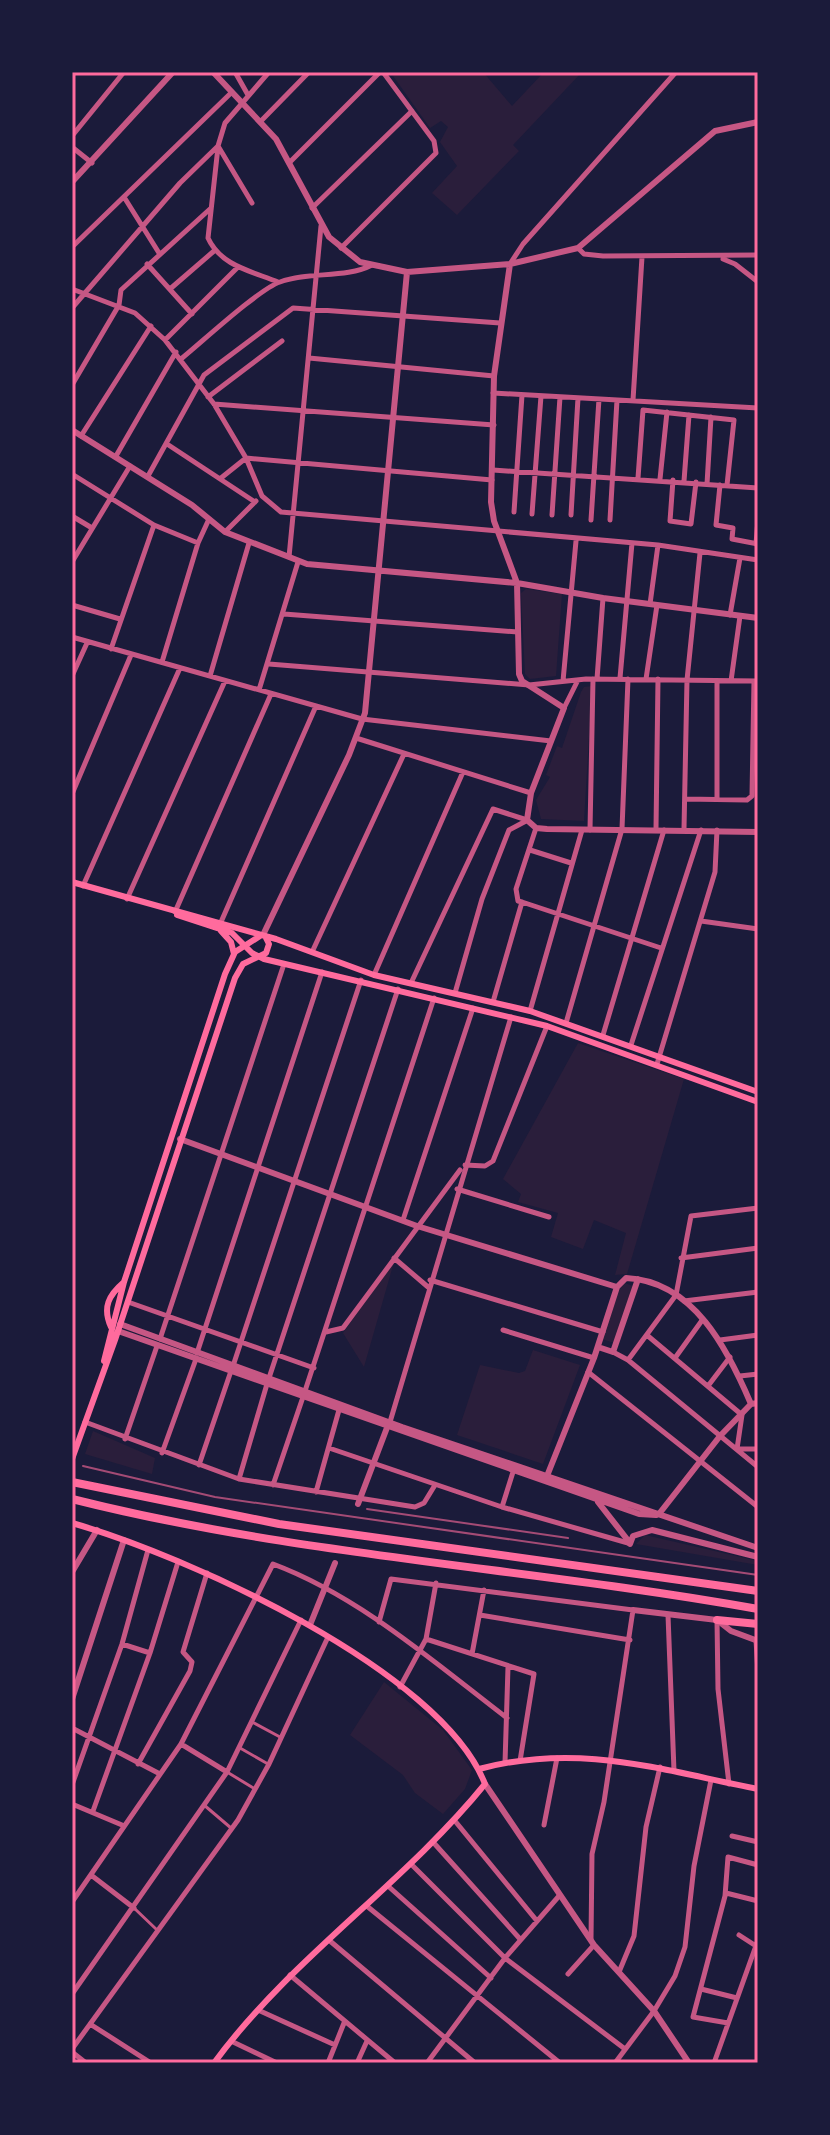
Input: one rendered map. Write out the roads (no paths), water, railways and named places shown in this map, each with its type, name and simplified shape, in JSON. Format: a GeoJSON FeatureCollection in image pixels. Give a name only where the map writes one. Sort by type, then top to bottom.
{"type":"FeatureCollection","features":[{"type":"Feature","properties":{"kind":"highway"},"geometry":{"type":"LineString","coordinates":[[72,1482],[279,1524],[758,1591]]}},
{"type":"Feature","properties":{"kind":"highway"},"geometry":{"type":"LineString","coordinates":[[72,1499],[209,1531],[306,1547],[758,1609]]}},
{"type":"Feature","properties":{"kind":"highway"},"geometry":{"type":"LineString","coordinates":[[717,1620],[758,1624]]}},
{"type":"Feature","properties":{"kind":"main road"},"geometry":{"type":"LineString","coordinates":[[72,882],[313,950],[374,975],[530,1011],[758,1092]]}},
{"type":"Feature","properties":{"kind":"main road"},"geometry":{"type":"LineString","coordinates":[[220,926],[257,956],[547,1026],[758,1102]]}},
{"type":"Feature","properties":{"kind":"main road"},"geometry":{"type":"LineString","coordinates":[[116,1327],[106,1315],[107,1301],[124,1282],[234,954],[231,942],[220,926]]}},
{"type":"Feature","properties":{"kind":"main road"},"geometry":{"type":"LineString","coordinates":[[234,954],[252,938],[263,935]]}},
{"type":"Feature","properties":{"kind":"main road"},"geometry":{"type":"LineString","coordinates":[[72,1459],[116,1327],[128,1302],[237,973],[243,964],[268,950],[263,935]]}},
{"type":"Feature","properties":{"kind":"main road"},"geometry":{"type":"LineString","coordinates":[[72,1523],[207,1573],[310,1625],[399,1687],[445,1725],[479,1769],[485,1784],[455,1821],[412,1865],[290,1975],[230,2040],[214,2063]]}},
{"type":"Feature","properties":{"kind":"main road"},"geometry":{"type":"LineString","coordinates":[[479,1769],[520,1761],[611,1758],[758,1789]]}},
{"type":"Feature","properties":{"kind":"street"},"geometry":{"type":"LineString","coordinates":[[72,136],[124,72]]}},
{"type":"Feature","properties":{"kind":"street"},"geometry":{"type":"LineString","coordinates":[[72,182],[173,72]]}},
{"type":"Feature","properties":{"kind":"street"},"geometry":{"type":"LineString","coordinates":[[213,72],[233,91],[245,97]]}},
{"type":"Feature","properties":{"kind":"street"},"geometry":{"type":"LineString","coordinates":[[235,72],[245,97],[288,164],[321,226],[341,249],[360,262],[407,272],[510,264],[578,248],[715,131],[758,122]]}},
{"type":"Feature","properties":{"kind":"street"},"geometry":{"type":"LineString","coordinates":[[269,72],[225,123],[218,146],[208,238],[214,251],[238,267],[278,282]]}},
{"type":"Feature","properties":{"kind":"street"},"geometry":{"type":"LineString","coordinates":[[262,120],[309,72]]}},
{"type":"Feature","properties":{"kind":"street"},"geometry":{"type":"LineString","coordinates":[[288,164],[382,72],[434,141],[436,153],[341,249]]}},
{"type":"Feature","properties":{"kind":"street"},"geometry":{"type":"LineString","coordinates":[[564,708],[529,685],[519,674],[517,583],[492,511],[494,376],[510,264],[544,220],[676,72]]}},
{"type":"Feature","properties":{"kind":"street"},"geometry":{"type":"LineString","coordinates":[[72,247],[233,91]]}},
{"type":"Feature","properties":{"kind":"street"},"geometry":{"type":"LineString","coordinates":[[312,208],[412,111]]}},
{"type":"Feature","properties":{"kind":"street"},"geometry":{"type":"LineString","coordinates":[[218,146],[252,203]]}},
{"type":"Feature","properties":{"kind":"street"},"geometry":{"type":"LineString","coordinates":[[73,305],[218,146]]}},
{"type":"Feature","properties":{"kind":"street"},"geometry":{"type":"LineString","coordinates":[[72,147],[92,163]]}},
{"type":"Feature","properties":{"kind":"street"},"geometry":{"type":"LineString","coordinates":[[124,196],[159,253]]}},
{"type":"Feature","properties":{"kind":"street"},"geometry":{"type":"LineString","coordinates":[[72,385],[119,305],[121,290],[210,209]]}},
{"type":"Feature","properties":{"kind":"street"},"geometry":{"type":"LineString","coordinates":[[289,558],[321,226]]}},
{"type":"Feature","properties":{"kind":"street"},"geometry":{"type":"LineString","coordinates":[[578,248],[584,254],[642,257],[758,255]]}},
{"type":"Feature","properties":{"kind":"street"},"geometry":{"type":"LineString","coordinates":[[170,289],[214,251]]}},
{"type":"Feature","properties":{"kind":"street"},"geometry":{"type":"LineString","coordinates":[[633,400],[642,257]]}},
{"type":"Feature","properties":{"kind":"street"},"geometry":{"type":"LineString","coordinates":[[718,258],[735,264],[758,282]]}},
{"type":"Feature","properties":{"kind":"street"},"geometry":{"type":"LineString","coordinates":[[147,264],[192,314]]}},
{"type":"Feature","properties":{"kind":"street"},"geometry":{"type":"LineString","coordinates":[[181,359],[278,282],[316,274],[362,271],[372,265]]}},
{"type":"Feature","properties":{"kind":"street"},"geometry":{"type":"LineString","coordinates":[[165,340],[238,267]]}},
{"type":"Feature","properties":{"kind":"street"},"geometry":{"type":"LineString","coordinates":[[263,935],[356,738],[362,719],[381,572],[407,272]]}},
{"type":"Feature","properties":{"kind":"street"},"geometry":{"type":"LineString","coordinates":[[72,289],[119,305],[151,326],[176,352],[214,404],[246,458],[262,496],[272,508],[292,513],[576,541],[658,545],[758,560]]}},
{"type":"Feature","properties":{"kind":"street"},"geometry":{"type":"LineString","coordinates":[[148,476],[199,382],[293,308],[313,307],[500,323]]}},
{"type":"Feature","properties":{"kind":"street"},"geometry":{"type":"LineString","coordinates":[[81,436],[151,326]]}},
{"type":"Feature","properties":{"kind":"street"},"geometry":{"type":"LineString","coordinates":[[208,397],[282,341]]}},
{"type":"Feature","properties":{"kind":"street"},"geometry":{"type":"LineString","coordinates":[[116,456],[176,352]]}},
{"type":"Feature","properties":{"kind":"street"},"geometry":{"type":"LineString","coordinates":[[309,358],[494,376]]}},
{"type":"Feature","properties":{"kind":"street"},"geometry":{"type":"LineString","coordinates":[[493,393],[758,408]]}},
{"type":"Feature","properties":{"kind":"street"},"geometry":{"type":"LineString","coordinates":[[514,512],[522,395]]}},
{"type":"Feature","properties":{"kind":"street"},"geometry":{"type":"LineString","coordinates":[[532,514],[541,396]]}},
{"type":"Feature","properties":{"kind":"street"},"geometry":{"type":"LineString","coordinates":[[552,515],[560,397]]}},
{"type":"Feature","properties":{"kind":"street"},"geometry":{"type":"LineString","coordinates":[[571,515],[578,398]]}},
{"type":"Feature","properties":{"kind":"street"},"geometry":{"type":"LineString","coordinates":[[591,520],[599,399]]}},
{"type":"Feature","properties":{"kind":"street"},"geometry":{"type":"LineString","coordinates":[[610,520],[617,400]]}},
{"type":"Feature","properties":{"kind":"street"},"geometry":{"type":"LineString","coordinates":[[214,404],[494,425]]}},
{"type":"Feature","properties":{"kind":"street"},"geometry":{"type":"LineString","coordinates":[[638,478],[643,410],[734,420],[716,525],[733,528],[732,539],[757,544],[758,520]]}},
{"type":"Feature","properties":{"kind":"street"},"geometry":{"type":"LineString","coordinates":[[660,479],[667,412]]}},
{"type":"Feature","properties":{"kind":"street"},"geometry":{"type":"LineString","coordinates":[[684,481],[689,415]]}},
{"type":"Feature","properties":{"kind":"street"},"geometry":{"type":"LineString","coordinates":[[707,484],[711,417]]}},
{"type":"Feature","properties":{"kind":"street"},"geometry":{"type":"LineString","coordinates":[[72,430],[148,476],[225,532],[298,562],[517,583],[603,598],[758,618]]}},
{"type":"Feature","properties":{"kind":"street"},"geometry":{"type":"LineString","coordinates":[[167,444],[255,502]]}},
{"type":"Feature","properties":{"kind":"street"},"geometry":{"type":"LineString","coordinates":[[221,478],[246,458],[492,480]]}},
{"type":"Feature","properties":{"kind":"street"},"geometry":{"type":"LineString","coordinates":[[72,562],[130,465]]}},
{"type":"Feature","properties":{"kind":"street"},"geometry":{"type":"LineString","coordinates":[[493,470],[758,488]]}},
{"type":"Feature","properties":{"kind":"street"},"geometry":{"type":"LineString","coordinates":[[72,474],[154,525],[198,543]]}},
{"type":"Feature","properties":{"kind":"street"},"geometry":{"type":"LineString","coordinates":[[673,480],[670,521],[691,524],[696,482]]}},
{"type":"Feature","properties":{"kind":"street"},"geometry":{"type":"LineString","coordinates":[[225,532],[262,496]]}},
{"type":"Feature","properties":{"kind":"street"},"geometry":{"type":"LineString","coordinates":[[72,516],[92,528]]}},
{"type":"Feature","properties":{"kind":"street"},"geometry":{"type":"LineString","coordinates":[[162,663],[198,543],[209,519]]}},
{"type":"Feature","properties":{"kind":"street"},"geometry":{"type":"LineString","coordinates":[[111,649],[154,525]]}},
{"type":"Feature","properties":{"kind":"street"},"geometry":{"type":"LineString","coordinates":[[563,681],[576,541]]}},
{"type":"Feature","properties":{"kind":"street"},"geometry":{"type":"LineString","coordinates":[[210,676],[249,543]]}},
{"type":"Feature","properties":{"kind":"street"},"geometry":{"type":"LineString","coordinates":[[620,678],[632,543]]}},
{"type":"Feature","properties":{"kind":"street"},"geometry":{"type":"LineString","coordinates":[[646,679],[658,545]]}},
{"type":"Feature","properties":{"kind":"street"},"geometry":{"type":"LineString","coordinates":[[684,829],[687,680],[700,553]]}},
{"type":"Feature","properties":{"kind":"street"},"geometry":{"type":"LineString","coordinates":[[730,615],[740,558]]}},
{"type":"Feature","properties":{"kind":"street"},"geometry":{"type":"LineString","coordinates":[[259,690],[298,562]]}},
{"type":"Feature","properties":{"kind":"street"},"geometry":{"type":"LineString","coordinates":[[530,1011],[571,863],[586,830],[603,598]]}},
{"type":"Feature","properties":{"kind":"street"},"geometry":{"type":"LineString","coordinates":[[72,605],[120,619]]}},
{"type":"Feature","properties":{"kind":"street"},"geometry":{"type":"LineString","coordinates":[[284,614],[375,624],[518,632]]}},
{"type":"Feature","properties":{"kind":"street"},"geometry":{"type":"LineString","coordinates":[[731,681],[740,616]]}},
{"type":"Feature","properties":{"kind":"street"},"geometry":{"type":"LineString","coordinates":[[72,637],[362,719],[551,741]]}},
{"type":"Feature","properties":{"kind":"street"},"geometry":{"type":"LineString","coordinates":[[72,676],[87,643]]}},
{"type":"Feature","properties":{"kind":"street"},"geometry":{"type":"LineString","coordinates":[[72,794],[131,655]]}},
{"type":"Feature","properties":{"kind":"street"},"geometry":{"type":"LineString","coordinates":[[269,664],[529,685],[620,678],[756,681],[752,796],[747,800],[685,799]]}},
{"type":"Feature","properties":{"kind":"street"},"geometry":{"type":"LineString","coordinates":[[83,886],[180,668]]}},
{"type":"Feature","properties":{"kind":"street"},"geometry":{"type":"LineString","coordinates":[[527,820],[531,793],[578,679]]}},
{"type":"Feature","properties":{"kind":"street"},"geometry":{"type":"LineString","coordinates":[[566,1023],[622,829],[628,679]]}},
{"type":"Feature","properties":{"kind":"street"},"geometry":{"type":"LineString","coordinates":[[656,829],[658,679]]}},
{"type":"Feature","properties":{"kind":"street"},"geometry":{"type":"LineString","coordinates":[[127,899],[225,681]]}},
{"type":"Feature","properties":{"kind":"street"},"geometry":{"type":"LineString","coordinates":[[717,681],[717,799]]}},
{"type":"Feature","properties":{"kind":"street"},"geometry":{"type":"LineString","coordinates":[[174,912],[271,693]]}},
{"type":"Feature","properties":{"kind":"street"},"geometry":{"type":"LineString","coordinates":[[220,926],[316,706]]}},
{"type":"Feature","properties":{"kind":"street"},"geometry":{"type":"LineString","coordinates":[[356,738],[531,793]]}},
{"type":"Feature","properties":{"kind":"street"},"geometry":{"type":"LineString","coordinates":[[313,950],[404,754]]}},
{"type":"Feature","properties":{"kind":"street"},"geometry":{"type":"LineString","coordinates":[[374,975],[463,772]]}},
{"type":"Feature","properties":{"kind":"street"},"geometry":{"type":"LineString","coordinates":[[411,983],[493,809],[527,820],[536,828],[758,832]]}},
{"type":"Feature","properties":{"kind":"street"},"geometry":{"type":"LineString","coordinates":[[455,993],[482,899],[509,830],[527,820]]}},
{"type":"Feature","properties":{"kind":"street"},"geometry":{"type":"LineString","coordinates":[[536,828],[516,889],[518,901],[661,948]]}},
{"type":"Feature","properties":{"kind":"street"},"geometry":{"type":"LineString","coordinates":[[603,1035],[665,829]]}},
{"type":"Feature","properties":{"kind":"street"},"geometry":{"type":"LineString","coordinates":[[631,1045],[701,829]]}},
{"type":"Feature","properties":{"kind":"street"},"geometry":{"type":"LineString","coordinates":[[657,1064],[715,872],[717,829]]}},
{"type":"Feature","properties":{"kind":"street"},"geometry":{"type":"LineString","coordinates":[[530,850],[571,863]]}},
{"type":"Feature","properties":{"kind":"street"},"geometry":{"type":"LineString","coordinates":[[493,1002],[522,902]]}},
{"type":"Feature","properties":{"kind":"street"},"geometry":{"type":"LineString","coordinates":[[701,921],[758,929]]}},
{"type":"Feature","properties":{"kind":"street"},"geometry":{"type":"LineString","coordinates":[[125,1439],[284,964]]}},
{"type":"Feature","properties":{"kind":"street"},"geometry":{"type":"LineString","coordinates":[[162,1453],[322,972]]}},
{"type":"Feature","properties":{"kind":"street"},"geometry":{"type":"LineString","coordinates":[[199,1465],[361,980]]}},
{"type":"Feature","properties":{"kind":"street"},"geometry":{"type":"LineString","coordinates":[[239,1479],[268,1381],[398,989]]}},
{"type":"Feature","properties":{"kind":"street"},"geometry":{"type":"LineString","coordinates":[[273,1485],[434,998]]}},
{"type":"Feature","properties":{"kind":"street"},"geometry":{"type":"LineString","coordinates":[[403,1220],[473,1007]]}},
{"type":"Feature","properties":{"kind":"street"},"geometry":{"type":"LineString","coordinates":[[360,1500],[389,1424],[443,1235],[511,1016]]}},
{"type":"Feature","properties":{"kind":"street"},"geometry":{"type":"LineString","coordinates":[[465,1165],[485,1166],[493,1161],[547,1026]]}},
{"type":"Feature","properties":{"kind":"street"},"geometry":{"type":"LineString","coordinates":[[180,1139],[443,1235],[617,1287]]}},
{"type":"Feature","properties":{"kind":"street"},"geometry":{"type":"LineString","coordinates":[[326,1332],[335,1333],[343,1328],[465,1165]]}},
{"type":"Feature","properties":{"kind":"street"},"geometry":{"type":"LineString","coordinates":[[457,1189],[549,1217]]}},
{"type":"Feature","properties":{"kind":"street"},"geometry":{"type":"LineString","coordinates":[[628,1360],[676,1295],[691,1216],[758,1208]]}},
{"type":"Feature","properties":{"kind":"street"},"geometry":{"type":"LineString","coordinates":[[681,1258],[758,1248]]}},
{"type":"Feature","properties":{"kind":"street"},"geometry":{"type":"LineString","coordinates":[[394,1258],[429,1283],[603,1332]]}},
{"type":"Feature","properties":{"kind":"street"},"geometry":{"type":"LineString","coordinates":[[547,1476],[594,1358],[617,1287],[626,1278],[638,1279],[676,1295],[703,1319],[731,1356],[755,1404],[720,1436],[659,1514]]}},
{"type":"Feature","properties":{"kind":"street"},"geometry":{"type":"LineString","coordinates":[[613,1352],[638,1279]]}},
{"type":"Feature","properties":{"kind":"street"},"geometry":{"type":"LineString","coordinates":[[683,1301],[758,1292]]}},
{"type":"Feature","properties":{"kind":"street"},"geometry":{"type":"LineString","coordinates":[[128,1302],[314,1368]]}},
{"type":"Feature","properties":{"kind":"street"},"geometry":{"type":"LineString","coordinates":[[675,1358],[703,1319]]}},
{"type":"Feature","properties":{"kind":"street"},"geometry":{"type":"LineString","coordinates":[[116,1327],[639,1514],[659,1514]]}},
{"type":"Feature","properties":{"kind":"street"},"geometry":{"type":"LineString","coordinates":[[503,1330],[594,1358]]}},
{"type":"Feature","properties":{"kind":"street"},"geometry":{"type":"LineString","coordinates":[[720,1340],[758,1335]]}},
{"type":"Feature","properties":{"kind":"street"},"geometry":{"type":"LineString","coordinates":[[648,1336],[742,1415]]}},
{"type":"Feature","properties":{"kind":"street"},"geometry":{"type":"LineString","coordinates":[[598,1347],[628,1360],[758,1467]]}},
{"type":"Feature","properties":{"kind":"street"},"geometry":{"type":"LineString","coordinates":[[708,1386],[731,1356]]}},
{"type":"Feature","properties":{"kind":"street"},"geometry":{"type":"LineString","coordinates":[[588,1372],[758,1507]]}},
{"type":"Feature","properties":{"kind":"street"},"geometry":{"type":"LineString","coordinates":[[740,1376],[758,1374]]}},
{"type":"Feature","properties":{"kind":"street"},"geometry":{"type":"LineString","coordinates":[[304,1394],[339,1410],[389,1424]]}},
{"type":"Feature","properties":{"kind":"street"},"geometry":{"type":"LineString","coordinates":[[316,1492],[339,1410]]}},
{"type":"Feature","properties":{"kind":"street"},"geometry":{"type":"LineString","coordinates":[[737,1449],[742,1415]]}},
{"type":"Feature","properties":{"kind":"street"},"geometry":{"type":"LineString","coordinates":[[85,1422],[239,1479],[415,1507],[424,1503],[435,1485]]}},
{"type":"Feature","properties":{"kind":"street"},"geometry":{"type":"LineString","coordinates":[[329,1448],[502,1507],[621,1538],[630,1544]]}},
{"type":"Feature","properties":{"kind":"street"},"geometry":{"type":"LineString","coordinates":[[737,1449],[758,1449]]}},
{"type":"Feature","properties":{"kind":"street"},"geometry":{"type":"LineString","coordinates":[[514,1469],[547,1476],[758,1548]]}},
{"type":"Feature","properties":{"kind":"street"},"geometry":{"type":"LineString","coordinates":[[502,1507],[514,1469]]}},
{"type":"Feature","properties":{"kind":"street"},"geometry":{"type":"LineString","coordinates":[[588,1496],[604,1507],[630,1544]]}},
{"type":"Feature","properties":{"kind":"street"},"geometry":{"type":"LineString","coordinates":[[72,1572],[97,1530]]}},
{"type":"Feature","properties":{"kind":"street"},"geometry":{"type":"LineString","coordinates":[[630,1544],[633,1536],[640,1531],[652,1530],[758,1557]]}},
{"type":"Feature","properties":{"kind":"street"},"geometry":{"type":"LineString","coordinates":[[72,1699],[124,1540]]}},
{"type":"Feature","properties":{"kind":"street"},"geometry":{"type":"LineString","coordinates":[[72,1785],[122,1644],[148,1550]]}},
{"type":"Feature","properties":{"kind":"street"},"geometry":{"type":"LineString","coordinates":[[93,1811],[150,1653],[178,1562]]}},
{"type":"Feature","properties":{"kind":"street"},"geometry":{"type":"LineString","coordinates":[[310,1625],[335,1563]]}},
{"type":"Feature","properties":{"kind":"street"},"geometry":{"type":"LineString","coordinates":[[72,1902],[122,1825],[181,1744],[273,1564],[379,1622],[507,1718]]}},
{"type":"Feature","properties":{"kind":"street"},"geometry":{"type":"LineString","coordinates":[[138,1764],[190,1671],[192,1662],[183,1652],[207,1573]]}},
{"type":"Feature","properties":{"kind":"street"},"geometry":{"type":"LineString","coordinates":[[379,1622],[391,1579],[717,1620],[731,1631],[757,1640],[758,1672]]}},
{"type":"Feature","properties":{"kind":"street"},"geometry":{"type":"LineString","coordinates":[[399,1687],[426,1639],[436,1583]]}},
{"type":"Feature","properties":{"kind":"street"},"geometry":{"type":"LineString","coordinates":[[472,1654],[484,1590]]}},
{"type":"Feature","properties":{"kind":"street"},"geometry":{"type":"LineString","coordinates":[[568,1974],[593,1942],[592,1854],[611,1758],[633,1610]]}},
{"type":"Feature","properties":{"kind":"street"},"geometry":{"type":"LineString","coordinates":[[480,1615],[630,1640]]}},
{"type":"Feature","properties":{"kind":"street"},"geometry":{"type":"LineString","coordinates":[[668,1615],[674,1771]]}},
{"type":"Feature","properties":{"kind":"street"},"geometry":{"type":"LineString","coordinates":[[72,1994],[227,1772],[301,1620]]}},
{"type":"Feature","properties":{"kind":"street"},"geometry":{"type":"LineString","coordinates":[[717,1620],[718,1689],[729,1784]]}},
{"type":"Feature","properties":{"kind":"street"},"geometry":{"type":"LineString","coordinates":[[86,2063],[72,2051],[256,1790],[328,1637]]}},
{"type":"Feature","properties":{"kind":"street"},"geometry":{"type":"LineString","coordinates":[[426,1639],[535,1676],[520,1761]]}},
{"type":"Feature","properties":{"kind":"street"},"geometry":{"type":"LineString","coordinates":[[122,1644],[150,1653]]}},
{"type":"Feature","properties":{"kind":"street"},"geometry":{"type":"LineString","coordinates":[[505,1763],[508,1667]]}},
{"type":"Feature","properties":{"kind":"street"},"geometry":{"type":"LineString","coordinates":[[252,1722],[282,1738]]}},
{"type":"Feature","properties":{"kind":"street"},"geometry":{"type":"LineString","coordinates":[[72,1728],[160,1774]]}},
{"type":"Feature","properties":{"kind":"street"},"geometry":{"type":"LineString","coordinates":[[181,1744],[256,1790]]}},
{"type":"Feature","properties":{"kind":"street"},"geometry":{"type":"LineString","coordinates":[[240,1748],[269,1764]]}},
{"type":"Feature","properties":{"kind":"street"},"geometry":{"type":"LineString","coordinates":[[544,1825],[557,1758]]}},
{"type":"Feature","properties":{"kind":"street"},"geometry":{"type":"LineString","coordinates":[[619,1972],[634,1936],[646,1827],[660,1767]]}},
{"type":"Feature","properties":{"kind":"street"},"geometry":{"type":"LineString","coordinates":[[615,2063],[654,2011],[675,1976],[685,1947],[694,1866],[711,1780]]}},
{"type":"Feature","properties":{"kind":"street"},"geometry":{"type":"LineString","coordinates":[[485,1784],[559,1896],[593,1942],[654,2011],[689,2063]]}},
{"type":"Feature","properties":{"kind":"street"},"geometry":{"type":"LineString","coordinates":[[72,1804],[122,1825]]}},
{"type":"Feature","properties":{"kind":"street"},"geometry":{"type":"LineString","coordinates":[[204,1805],[231,1828]]}},
{"type":"Feature","properties":{"kind":"street"},"geometry":{"type":"LineString","coordinates":[[455,1821],[537,1921]]}},
{"type":"Feature","properties":{"kind":"street"},"geometry":{"type":"LineString","coordinates":[[732,1836],[758,1842]]}},
{"type":"Feature","properties":{"kind":"street"},"geometry":{"type":"LineString","coordinates":[[433,1842],[520,1939]]}},
{"type":"Feature","properties":{"kind":"street"},"geometry":{"type":"LineString","coordinates":[[728,2023],[693,2017],[726,1893],[728,1857],[758,1865]]}},
{"type":"Feature","properties":{"kind":"street"},"geometry":{"type":"LineString","coordinates":[[412,1865],[505,1958],[625,2049]]}},
{"type":"Feature","properties":{"kind":"street"},"geometry":{"type":"LineString","coordinates":[[91,1875],[156,1929]]}},
{"type":"Feature","properties":{"kind":"street"},"geometry":{"type":"LineString","coordinates":[[388,1886],[491,1978]]}},
{"type":"Feature","properties":{"kind":"street"},"geometry":{"type":"LineString","coordinates":[[726,1893],[758,1901]]}},
{"type":"Feature","properties":{"kind":"street"},"geometry":{"type":"LineString","coordinates":[[427,2063],[520,1939],[559,1896]]}},
{"type":"Feature","properties":{"kind":"street"},"geometry":{"type":"LineString","coordinates":[[368,1907],[560,2063]]}},
{"type":"Feature","properties":{"kind":"street"},"geometry":{"type":"LineString","coordinates":[[714,2063],[757,1943],[739,1935]]}},
{"type":"Feature","properties":{"kind":"street"},"geometry":{"type":"LineString","coordinates":[[330,1941],[475,2063]]}},
{"type":"Feature","properties":{"kind":"street"},"geometry":{"type":"LineString","coordinates":[[290,1975],[387,2060],[395,2063]]}},
{"type":"Feature","properties":{"kind":"street"},"geometry":{"type":"LineString","coordinates":[[701,1989],[737,1998]]}},
{"type":"Feature","properties":{"kind":"street"},"geometry":{"type":"LineString","coordinates":[[257,2009],[335,2045]]}},
{"type":"Feature","properties":{"kind":"street"},"geometry":{"type":"LineString","coordinates":[[328,2063],[344,2023]]}},
{"type":"Feature","properties":{"kind":"street"},"geometry":{"type":"LineString","coordinates":[[90,2024],[151,2063]]}},
{"type":"Feature","properties":{"kind":"street"},"geometry":{"type":"LineString","coordinates":[[230,2040],[277,2063]]}},
{"type":"Feature","properties":{"kind":"street"},"geometry":{"type":"LineString","coordinates":[[357,2063],[367,2041]]}},
{"type":"Feature","properties":{"kind":"railway"},"geometry":{"type":"LineString","coordinates":[[83,1466],[215,1497],[758,1575]]}},
{"type":"Feature","properties":{"kind":"railway"},"geometry":{"type":"LineString","coordinates":[[367,1509],[568,1538]]}}]}
